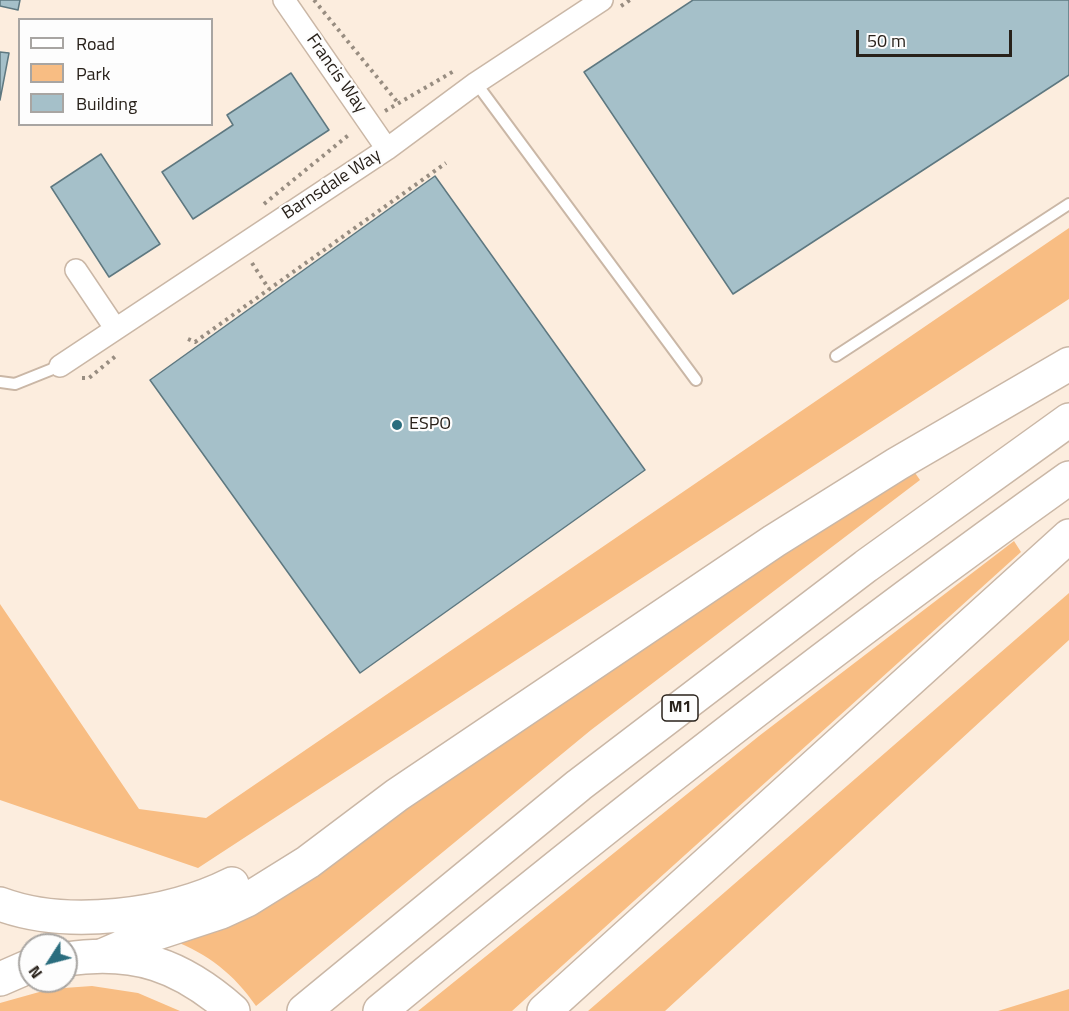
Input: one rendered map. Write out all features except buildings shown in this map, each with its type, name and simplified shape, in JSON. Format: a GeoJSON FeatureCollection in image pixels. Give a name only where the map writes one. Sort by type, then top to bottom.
{"type":"FeatureCollection","features":[{"type":"Feature","properties":{"kind":"highway"},"geometry":{"type":"LineString","coordinates":[[104,955],[148,936],[221,912],[247,900],[345,836],[397,795],[774,541],[897,464],[1069,364]]}},
{"type":"Feature","properties":{"kind":"highway","name":"M1"},"geometry":{"type":"LineString","coordinates":[[304,1011],[579,785],[866,566],[1069,420]]}},
{"type":"Feature","properties":{"kind":"highway","name":"M1"},"geometry":{"type":"LineString","coordinates":[[380,1011],[582,845],[783,689],[1069,478]]}},
{"type":"Feature","properties":{"kind":"highway"},"geometry":{"type":"LineString","coordinates":[[544,1011],[1069,536]]}},
{"type":"Feature","properties":{"kind":"highway"},"geometry":{"type":"LineString","coordinates":[[0,904],[49,917],[97,917],[187,900],[226,886],[267,866],[397,795]]}},
{"type":"Feature","properties":{"kind":"highway"},"geometry":{"type":"LineString","coordinates":[[0,954],[18,958]]}},
{"type":"Feature","properties":{"kind":"highway"},"geometry":{"type":"LineString","coordinates":[[78,958],[104,955],[142,960],[176,970],[199,983],[233,1011]]}},
{"type":"Feature","properties":{"kind":"highway"},"geometry":{"type":"LineString","coordinates":[[0,979],[18,971]]}},
{"type":"Feature","properties":{"kind":"street","name":"Francis Way"},"geometry":{"type":"LineString","coordinates":[[284,0],[387,149]]}},
{"type":"Feature","properties":{"kind":"street","name":"Barnsdale Way"},"geometry":{"type":"LineString","coordinates":[[60,366],[387,149],[476,83],[602,0]]}},
{"type":"Feature","properties":{"kind":"street"},"geometry":{"type":"LineString","coordinates":[[76,270],[115,328]]}},
{"type":"Feature","properties":{"kind":"lane"},"geometry":{"type":"LineString","coordinates":[[476,83],[696,380]]}},
{"type":"Feature","properties":{"kind":"lane"},"geometry":{"type":"LineString","coordinates":[[836,356],[1069,204]]}},
{"type":"Feature","properties":{"kind":"lane"},"geometry":{"type":"LineString","coordinates":[[0,382],[15,384],[60,366]]}},
{"type":"Feature","properties":{"kind":"path"},"geometry":{"type":"LineString","coordinates":[[314,0],[399,104]]}},
{"type":"Feature","properties":{"kind":"path"},"geometry":{"type":"LineString","coordinates":[[258,208],[368,119],[399,104],[459,68]]}},
{"type":"Feature","properties":{"kind":"path"},"geometry":{"type":"LineString","coordinates":[[188,339],[195,342],[446,162]]}},
{"type":"Feature","properties":{"kind":"path"},"geometry":{"type":"LineString","coordinates":[[250,260],[269,289]]}},
{"type":"Feature","properties":{"kind":"green space"},"geometry":{"type":"Polygon","coordinates":[[[1069,228],[1069,299],[198,868],[0,800],[0,604],[139,809],[206,818],[1069,228]]]}},
{"type":"Feature","properties":{"kind":"green space"},"geometry":{"type":"Polygon","coordinates":[[[913,470],[920,480],[591,730],[256,1006],[239,984],[219,966],[172,940],[638,650],[913,470]]]}},
{"type":"Feature","properties":{"kind":"green space"},"geometry":{"type":"Polygon","coordinates":[[[1014,541],[1021,552],[512,1011],[418,1011],[759,736],[1014,541]]]}},
{"type":"Feature","properties":{"kind":"green space"},"geometry":{"type":"Polygon","coordinates":[[[1069,593],[1069,640],[665,1011],[588,1011],[1069,593]]]}},
{"type":"Feature","properties":{"kind":"green space"},"geometry":{"type":"Polygon","coordinates":[[[92,986],[138,993],[180,1011],[0,1011],[0,1003],[36,993],[78,993],[78,987],[92,986]]]}},
{"type":"Feature","properties":{"kind":"green space"},"geometry":{"type":"Polygon","coordinates":[[[1069,989],[1069,1011],[998,1011],[1069,989]]]}},
{"type":"Feature","properties":{"kind":"place","name":"ESPO"},"geometry":{"type":"Point","coordinates":[397,425]}}]}
